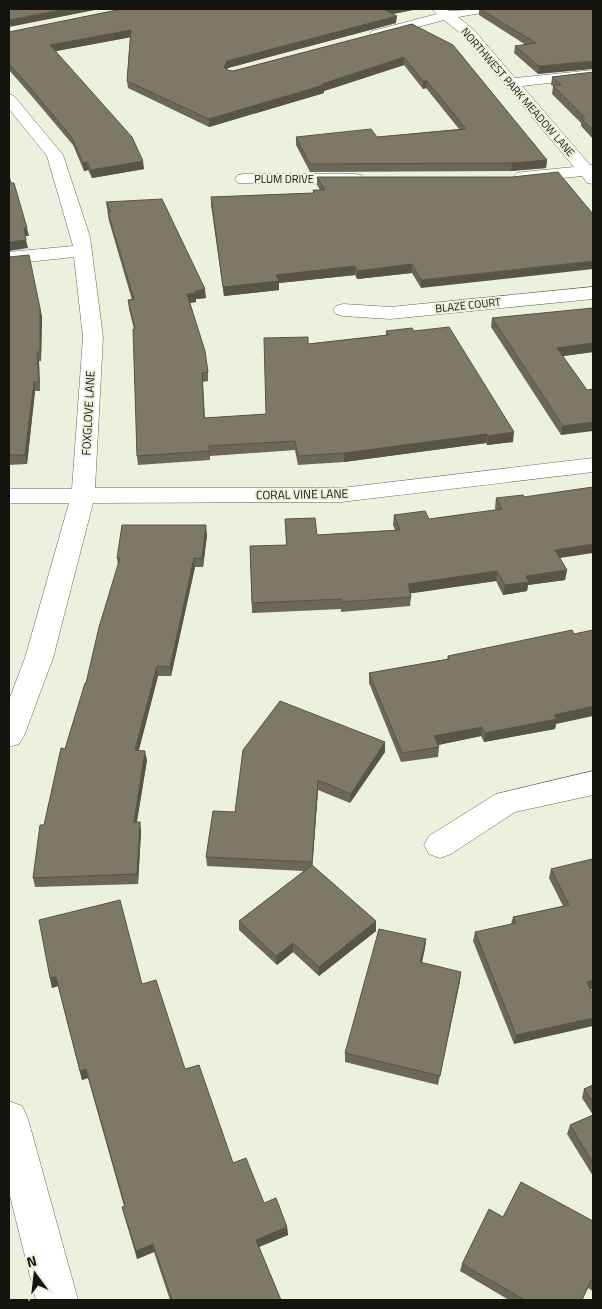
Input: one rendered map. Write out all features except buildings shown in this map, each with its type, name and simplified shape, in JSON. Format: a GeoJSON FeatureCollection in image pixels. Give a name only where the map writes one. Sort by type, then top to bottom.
{"type":"FeatureCollection","features":[{"type":"Feature","properties":{"kind":"street"},"geometry":{"type":"LineString","coordinates":[[363,38],[443,12],[482,9]]}},
{"type":"Feature","properties":{"kind":"street","name":"NORTHWEST PARK MEADOW LANE"},"geometry":{"type":"LineString","coordinates":[[443,12],[469,33],[591,173]]}},
{"type":"Feature","properties":{"kind":"street"},"geometry":{"type":"LineString","coordinates":[[512,83],[593,74]]}},
{"type":"Feature","properties":{"kind":"street","name":"FOXGLOVE LANE"},"geometry":{"type":"LineString","coordinates":[[9,99],[17,122],[55,155],[81,237],[93,337],[83,496],[39,658],[9,736]]}},
{"type":"Feature","properties":{"kind":"street"},"geometry":{"type":"LineString","coordinates":[[510,178],[591,173]]}},
{"type":"Feature","properties":{"kind":"street","name":"PLUM DRIVE"},"geometry":{"type":"LineString","coordinates":[[244,179],[369,179]]}},
{"type":"Feature","properties":{"kind":"street"},"geometry":{"type":"LineString","coordinates":[[9,258],[83,250]]}},
{"type":"Feature","properties":{"kind":"street","name":"BLAZE COURT"},"geometry":{"type":"LineString","coordinates":[[342,310],[390,312],[593,293]]}},
{"type":"Feature","properties":{"kind":"street","name":"CORAL VINE LANE"},"geometry":{"type":"LineString","coordinates":[[9,496],[341,495],[593,465]]}},
{"type":"Feature","properties":{"kind":"street"},"geometry":{"type":"LineString","coordinates":[[440,845],[507,802],[593,783]]}},
{"type":"Feature","properties":{"kind":"street"},"geometry":{"type":"LineString","coordinates":[[9,1119],[57,1300]]}}]}
